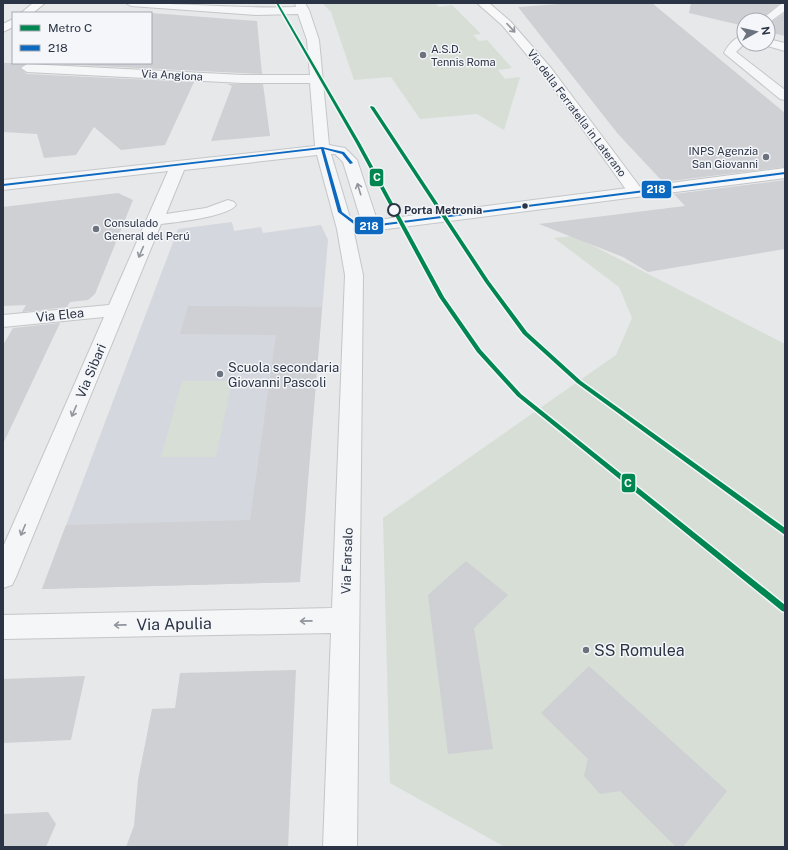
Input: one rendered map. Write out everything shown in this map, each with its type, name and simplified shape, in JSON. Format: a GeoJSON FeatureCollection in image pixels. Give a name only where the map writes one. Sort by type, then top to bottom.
{"type":"FeatureCollection","features":[{"type":"Feature","properties":{"kind":"main road"},"geometry":{"type":"LineString","coordinates":[[27,12],[40,3]]}},
{"type":"Feature","properties":{"kind":"main road","name":"Via della Ferratella in Laterano"},"geometry":{"type":"LineString","coordinates":[[482,3],[506,23],[547,71],[636,192]]}},
{"type":"Feature","properties":{"kind":"main road"},"geometry":{"type":"LineString","coordinates":[[3,29],[12,23]]}},
{"type":"Feature","properties":{"kind":"main road"},"geometry":{"type":"LineString","coordinates":[[636,192],[785,173]]}},
{"type":"Feature","properties":{"kind":"street"},"geometry":{"type":"LineString","coordinates":[[131,3],[250,12],[302,6]]}},
{"type":"Feature","properties":{"kind":"street","name":"Via Farsalo"},"geometry":{"type":"LineString","coordinates":[[302,6],[313,40],[322,148],[351,254],[354,274],[340,847]]}},
{"type":"Feature","properties":{"kind":"street"},"geometry":{"type":"LineString","coordinates":[[776,13],[785,6]]}},
{"type":"Feature","properties":{"kind":"street"},"geometry":{"type":"LineString","coordinates":[[736,44],[732,47],[730,53],[785,96]]}},
{"type":"Feature","properties":{"kind":"street","name":"Via Anglona"},"geometry":{"type":"LineString","coordinates":[[27,68],[259,80],[317,79]]}},
{"type":"Feature","properties":{"kind":"street"},"geometry":{"type":"LineString","coordinates":[[3,185],[322,148],[340,151],[350,160],[367,238]]}},
{"type":"Feature","properties":{"kind":"street","name":"Via Sibari"},"geometry":{"type":"LineString","coordinates":[[3,577],[116,310],[156,220],[178,165]]}},
{"type":"Feature","properties":{"kind":"street"},"geometry":{"type":"LineString","coordinates":[[367,238],[636,192]]}},
{"type":"Feature","properties":{"kind":"street"},"geometry":{"type":"LineString","coordinates":[[156,220],[209,212],[228,204]]}},
{"type":"Feature","properties":{"kind":"street"},"geometry":{"type":"LineString","coordinates":[[340,212],[356,224],[367,238]]}},
{"type":"Feature","properties":{"kind":"street","name":"Via Farsalo"},"geometry":{"type":"LineString","coordinates":[[354,274],[367,238]]}},
{"type":"Feature","properties":{"kind":"street","name":"Via Elea"},"geometry":{"type":"LineString","coordinates":[[3,321],[116,310]]}},
{"type":"Feature","properties":{"kind":"street","name":"Via Apulia"},"geometry":{"type":"LineString","coordinates":[[3,627],[345,620]]}},
{"type":"Feature","properties":{"kind":"shaded area","name":"A.S.D. Tennis Roma"},"geometry":{"type":"Polygon","coordinates":[[[322,3],[435,3],[439,7],[452,5],[481,34],[473,35],[479,41],[487,40],[512,68],[498,70],[505,79],[520,77],[504,130],[477,114],[420,119],[391,77],[354,80],[331,12],[322,3]]]}},
{"type":"Feature","properties":{"kind":"shaded area","name":"Scuola secondaria Giovanni Pascoli"},"geometry":{"type":"Polygon","coordinates":[[[232,222],[234,231],[261,227],[263,233],[321,225],[328,240],[299,582],[42,589],[178,229],[232,222]]]}},
{"type":"Feature","properties":{"kind":"shaded area","name":"SS Romulea"},"geometry":{"type":"Polygon","coordinates":[[[574,236],[785,344],[785,847],[505,847],[390,783],[383,518],[616,355],[632,318],[619,287],[554,238],[574,236]]]}},
{"type":"Feature","properties":{"kind":"shaded area"},"geometry":{"type":"Polygon","coordinates":[[[182,381],[232,381],[216,457],[161,457],[182,381]]]}},
{"type":"Feature","properties":{"kind":"building"},"geometry":{"type":"Polygon","coordinates":[[[573,3],[652,3],[785,113],[785,167],[663,182],[618,134],[518,7],[573,3]]]}},
{"type":"Feature","properties":{"kind":"building"},"geometry":{"type":"Polygon","coordinates":[[[691,3],[780,3],[769,12],[736,12],[736,24],[689,13],[691,3]]]}},
{"type":"Feature","properties":{"kind":"building"},"geometry":{"type":"Polygon","coordinates":[[[152,13],[257,21],[262,74],[57,64],[152,64],[152,13]]]}},
{"type":"Feature","properties":{"kind":"building"},"geometry":{"type":"Polygon","coordinates":[[[785,13],[785,36],[776,34],[776,19],[785,13]]]}},
{"type":"Feature","properties":{"kind":"building"},"geometry":{"type":"Polygon","coordinates":[[[3,63],[25,64],[20,68],[27,74],[194,82],[165,145],[121,150],[94,127],[76,155],[44,158],[37,134],[3,132],[3,63]]]}},
{"type":"Feature","properties":{"kind":"building"},"geometry":{"type":"Polygon","coordinates":[[[227,84],[263,84],[270,136],[211,141],[232,86],[227,84]]]}},
{"type":"Feature","properties":{"kind":"building"},"geometry":{"type":"Polygon","coordinates":[[[785,180],[785,249],[648,272],[623,257],[539,224],[685,206],[674,194],[785,180]]]}},
{"type":"Feature","properties":{"kind":"building"},"geometry":{"type":"Polygon","coordinates":[[[118,193],[133,200],[95,294],[88,300],[70,302],[67,307],[22,312],[26,305],[3,306],[3,207],[118,193]]]}},
{"type":"Feature","properties":{"kind":"building"},"geometry":{"type":"Polygon","coordinates":[[[188,306],[322,307],[300,582],[42,589],[66,525],[250,520],[276,335],[180,334],[188,306]]]}},
{"type":"Feature","properties":{"kind":"building"},"geometry":{"type":"Polygon","coordinates":[[[60,323],[3,444],[3,345],[13,328],[60,323]]]}},
{"type":"Feature","properties":{"kind":"building"},"geometry":{"type":"Polygon","coordinates":[[[466,561],[508,595],[474,628],[493,749],[448,754],[428,595],[466,561]]]}},
{"type":"Feature","properties":{"kind":"building"},"geometry":{"type":"Polygon","coordinates":[[[589,666],[727,791],[683,847],[676,847],[620,791],[600,794],[584,776],[588,759],[541,713],[589,666]]]}},
{"type":"Feature","properties":{"kind":"building"},"geometry":{"type":"Polygon","coordinates":[[[296,670],[288,847],[126,847],[134,826],[138,780],[152,709],[175,708],[180,673],[296,670]]]}},
{"type":"Feature","properties":{"kind":"building"},"geometry":{"type":"Polygon","coordinates":[[[85,676],[71,740],[3,743],[3,679],[85,676]]]}},
{"type":"Feature","properties":{"kind":"building"},"geometry":{"type":"Polygon","coordinates":[[[48,812],[56,824],[46,847],[3,847],[3,814],[48,812]]]}},
{"type":"Feature","properties":{"kind":"metro line","name":"C"},"geometry":{"type":"LineString","coordinates":[[277,3],[358,143],[442,297],[479,351],[519,395],[785,609]]}},
{"type":"Feature","properties":{"kind":"metro line","name":"C"},"geometry":{"type":"LineString","coordinates":[[372,107],[487,282],[525,333],[579,382],[785,532]]}},
{"type":"Feature","properties":{"kind":"transit line","name":"218"},"geometry":{"type":"LineString","coordinates":[[322,148],[340,212],[356,224],[371,226],[785,173]]}},
{"type":"Feature","properties":{"kind":"transit line","name":"218"},"geometry":{"type":"LineString","coordinates":[[3,185],[322,148],[343,153],[351,163]]}},
{"type":"Feature","properties":{"kind":"place","name":"A.S.D. Tennis Roma"},"geometry":{"type":"Point","coordinates":[423,55]}},
{"type":"Feature","properties":{"kind":"place","name":"INPS Agenzia San Giovanni"},"geometry":{"type":"Point","coordinates":[766,157]}},
{"type":"Feature","properties":{"kind":"place","name":"Porta Metronia"},"geometry":{"type":"Point","coordinates":[394,210]}},
{"type":"Feature","properties":{"kind":"place","name":"Consulado General del Perú"},"geometry":{"type":"Point","coordinates":[96,229]}},
{"type":"Feature","properties":{"kind":"place","name":"Scuola secondaria Giovanni Pascoli"},"geometry":{"type":"Point","coordinates":[220,374]}},
{"type":"Feature","properties":{"kind":"place","name":"SS Romulea"},"geometry":{"type":"Point","coordinates":[586,650]}}]}
